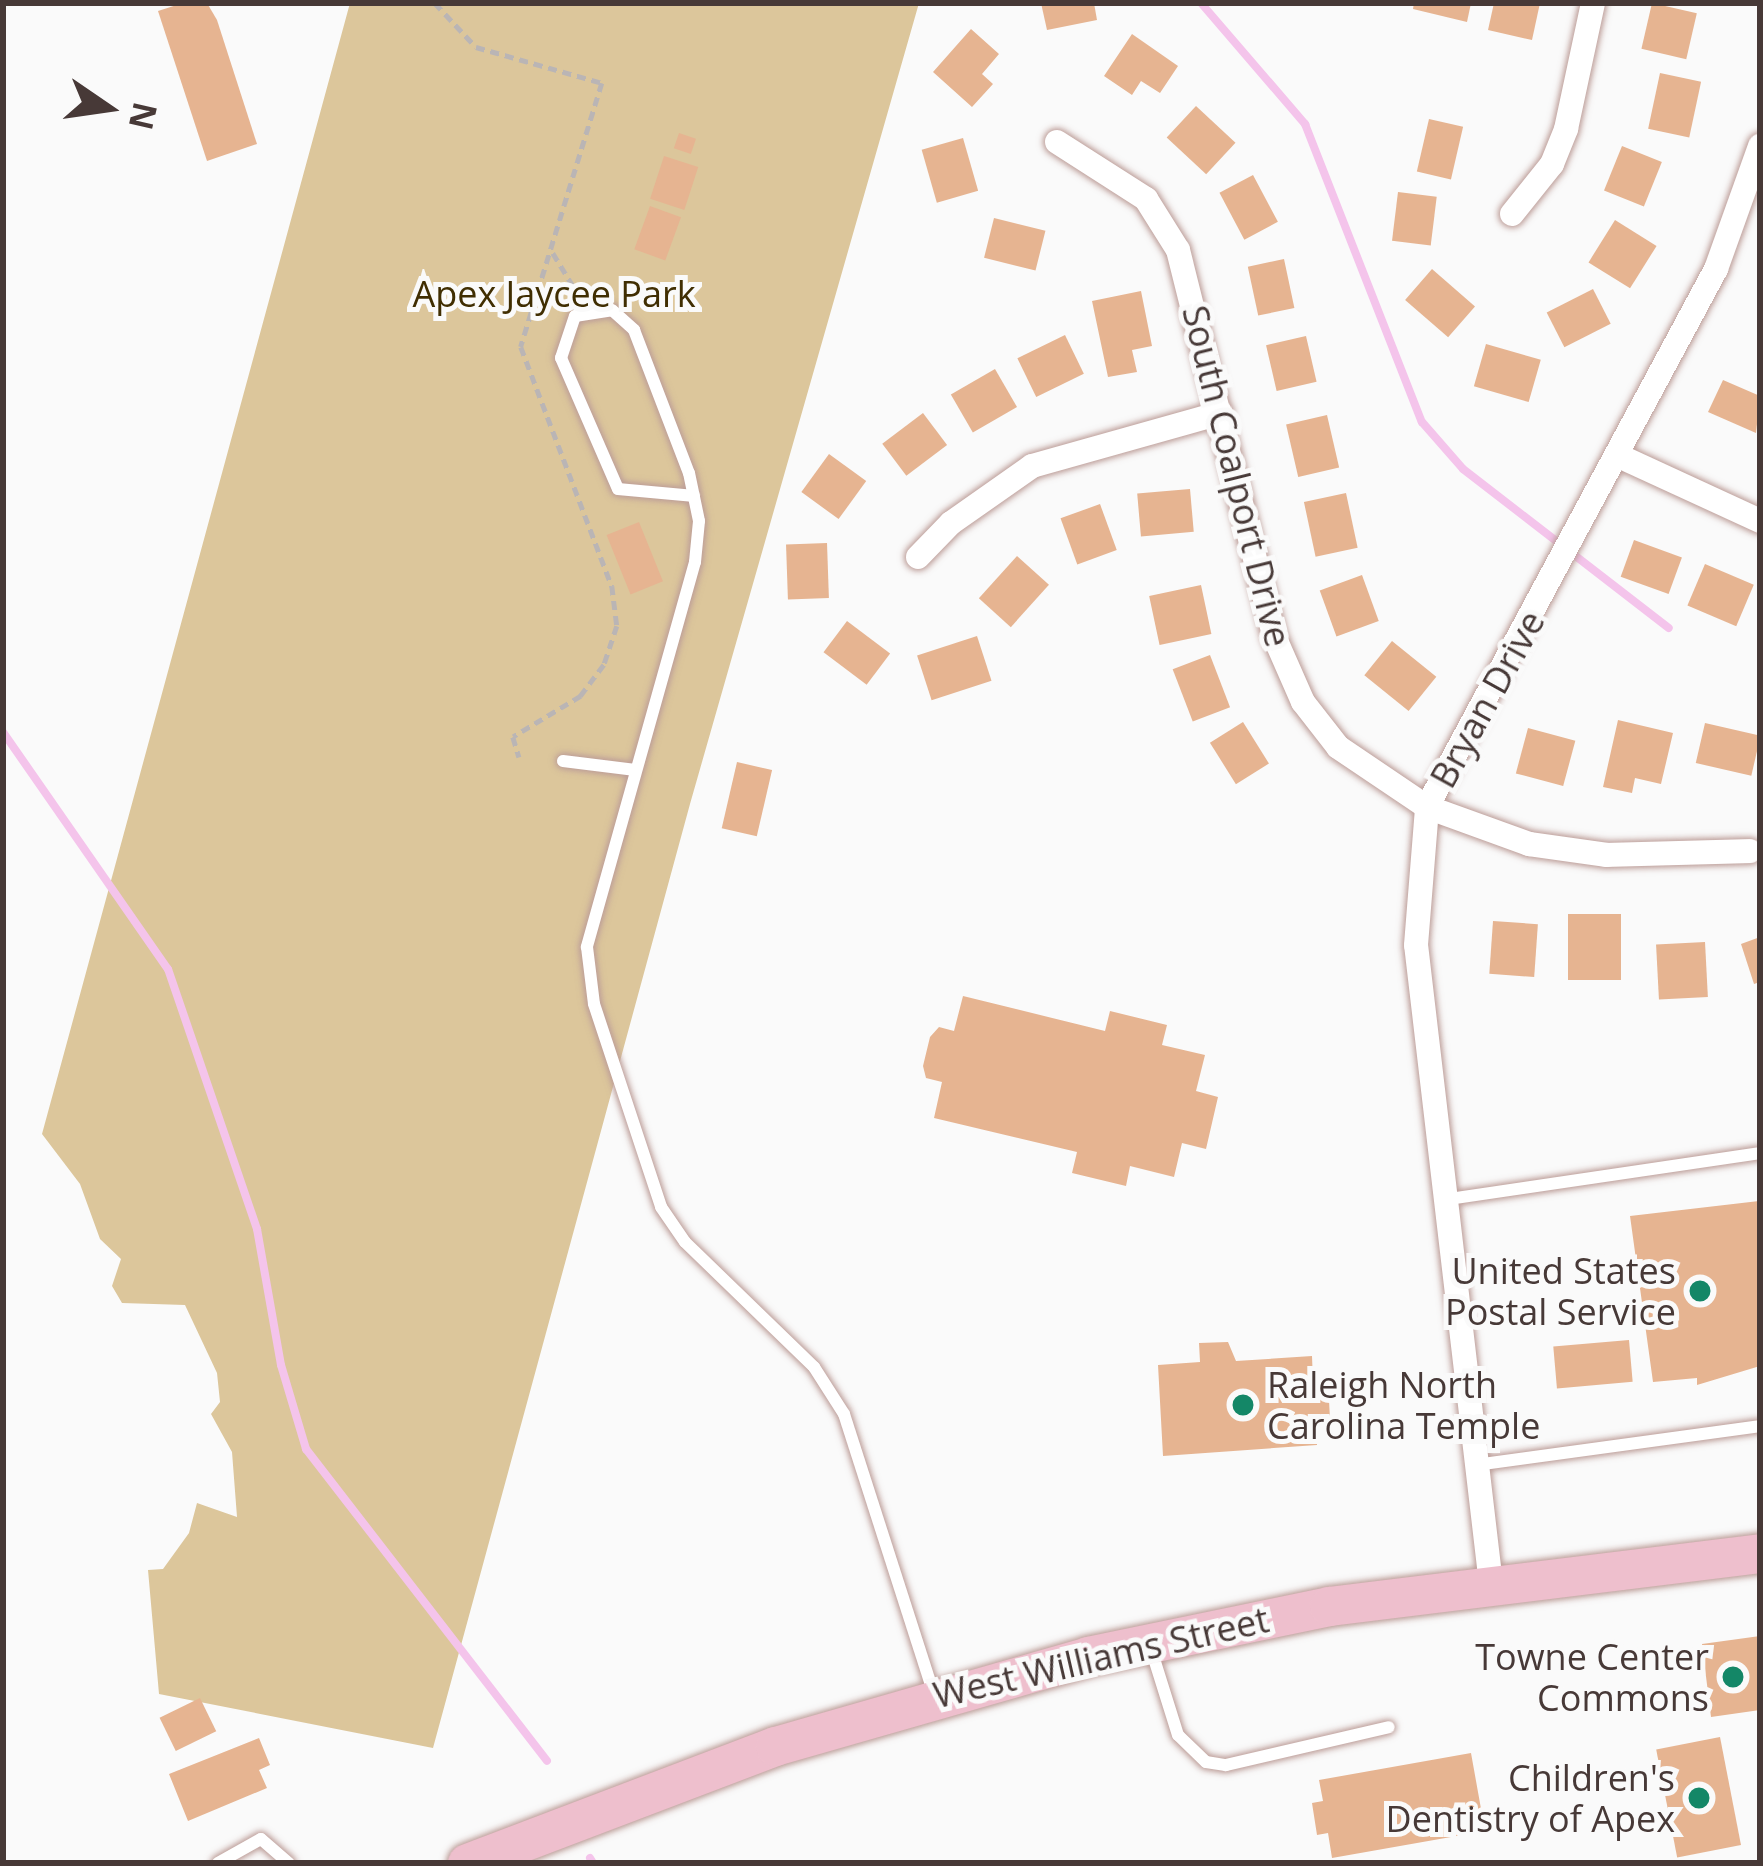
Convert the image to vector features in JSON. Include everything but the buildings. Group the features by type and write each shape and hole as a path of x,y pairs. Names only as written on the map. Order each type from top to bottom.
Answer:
{"main road":[{"name":"West Williams Street","path":"467,1863 732,1761 934,1696 1149,1642 1491,1584 1760,1553"}],"street":[{"path":"1512,214 1552,164 1566,129 1593,3"},
{"name":"South Coalport Drive","path":"1058,142 1128,183 1166,227 1188,275 1286,670 1338,748 1427,807 1568,852 1750,851"},
{"name":"Bryan Drive","path":"1491,1584 1416,945 1427,807 1716,269 1760,146"},
{"path":"918,557 981,499 1032,466 1221,413"},
{"path":"1619,456 1760,521"}],"lane":[{"path":"694,496 618,489 561,358 574,316 612,310 634,330 694,496 695,562 587,946 594,1004 624,1109 661,1208 685,1241 814,1367 844,1414 934,1696"},
{"path":"563,760 635,770"},
{"path":"1449,1199 1760,1153"},
{"path":"1475,1466 1760,1426"},
{"path":"1149,1642 1178,1736 1206,1762 1226,1765 1389,1727"},
{"path":"218,1863 261,1839 290,1863"}],"path":[{"path":"552,252 579,296"},
{"path":"515,744 519,757"}],"green space":[{"name":"Apex Jaycee Park","path":"350,3 919,3 690,804 433,1748 159,1694 148,1570 163,1569 189,1533 197,1503 237,1517 232,1452 211,1414 220,1402 217,1373 185,1305 122,1303 112,1286 121,1259 100,1239 80,1184 42,1134"}],"waterway":[{"path":"1201,3 1305,124 1422,422 1463,469 1669,628"},
{"path":"3,732 168,969 257,1229 281,1365 306,1449 547,1761"},
{"path":"590,1858 593,1863"}],"place":[{"name":"United States Postal Service","path":"1700,1291"},
{"name":"Raleigh North Carolina Temple","path":"1243,1405"},
{"name":"Towne Center Commons","path":"1733,1677"},
{"name":"Children's Dentistry of Apex","path":"1699,1798"}]}
